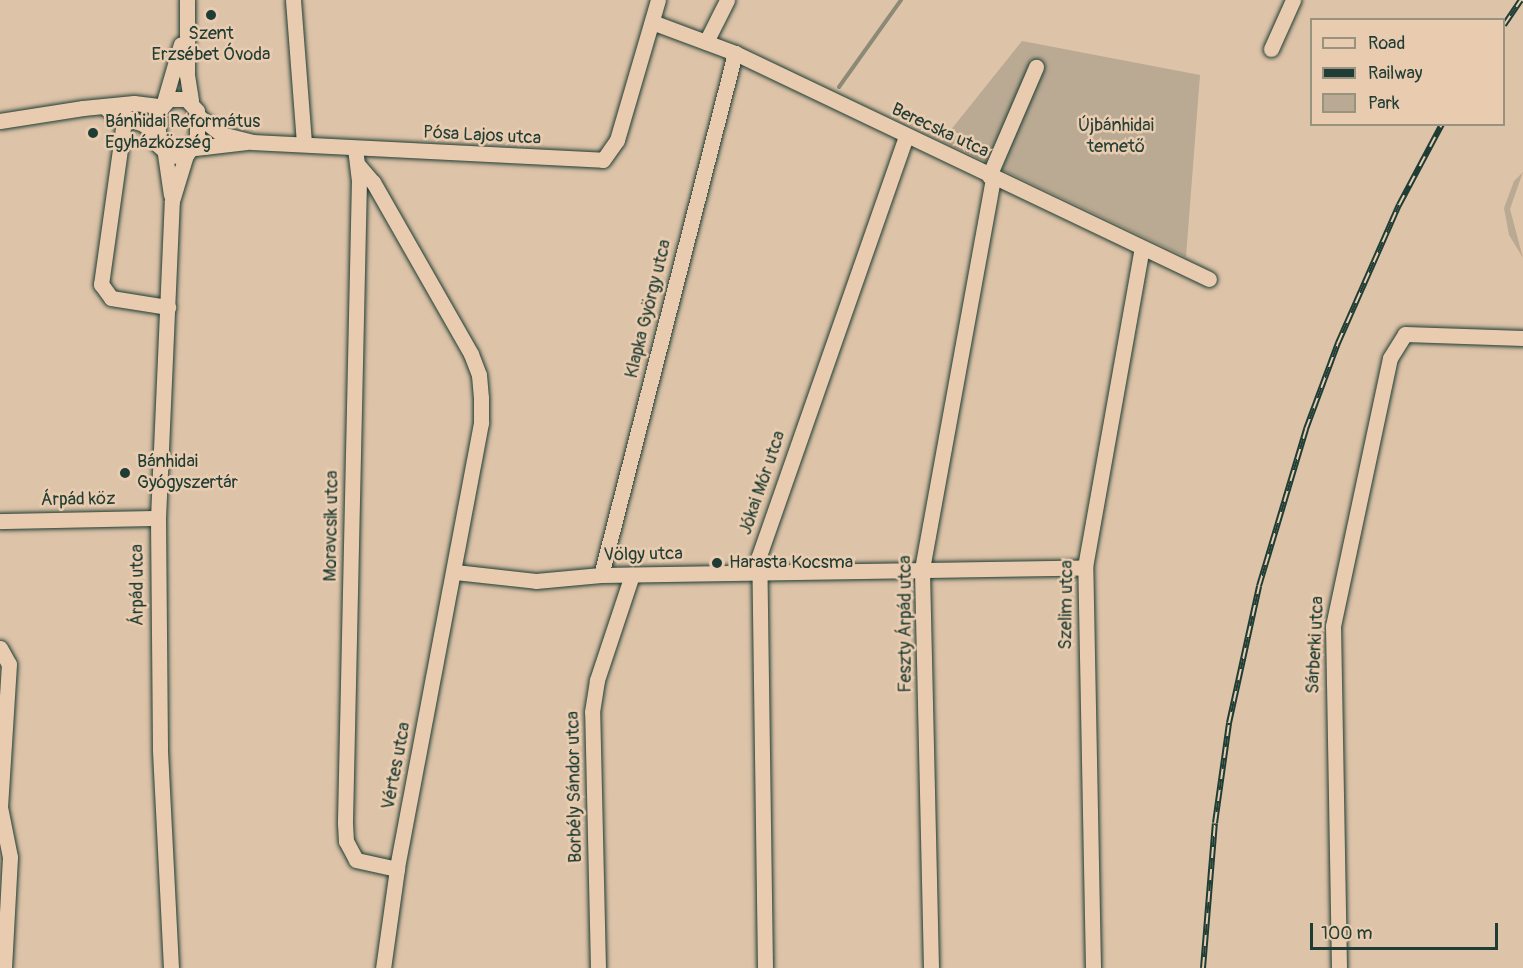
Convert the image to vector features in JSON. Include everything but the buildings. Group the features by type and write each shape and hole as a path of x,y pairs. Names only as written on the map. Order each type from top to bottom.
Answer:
{"street":[{"path":"293,0 304,144"},
{"path":"652,22 658,0"},
{"path":"706,42 727,0"},
{"path":"1271,49 1293,0"},
{"path":"187,6 191,101 198,116 221,134 252,142"},
{"path":"157,139 162,104 180,52 187,6"},
{"name":"Pósa Lajos utca","path":"252,142 596,161 607,157 617,140 652,22"},
{"name":"Berecska utca","path":"652,22 735,53 1209,279"},
{"name":"Klapka György utca","path":"601,575 735,53"},
{"name":"Feszty Árpád utca","path":"931,968 922,569 991,177 1036,67"},
{"path":"0,121 53,111 134,103 162,104 177,98 191,101"},
{"path":"101,107 134,119 157,139 165,154 252,142"},
{"path":"190,152 198,116"},
{"path":"123,128 101,284 111,298 168,307"},
{"name":"Jókai Mór utca","path":"765,968 757,572 765,537 906,136"},
{"name":"Moravcsik utca","path":"355,148 358,165 346,841 356,860 397,868"},
{"name":"Árpád utca","path":"172,201 190,152"},
{"name":"Árpád utca","path":"165,154 172,201 158,518 160,748 171,968"},
{"name":"Vértes utca","path":"358,165 378,192 479,375 481,423 455,572 397,868 383,968"},
{"name":"Szelim utca","path":"1093,968 1085,567 1142,248"},
{"name":"Sárberki utca","path":"1339,968 1333,626 1390,358 1405,334 1523,338"},
{"name":"Árpád köz","path":"0,521 158,518"},
{"name":"Völgy utca","path":"455,572 536,581 601,575 1085,567"},
{"name":"Borbély Sándor utca","path":"598,968 592,712 597,680 632,575"},
{"path":"0,648 9,664 0,807 10,857 4,968"}],"green space":[{"name":"Újbánhidai temető","path":"1022,41 1200,75 1186,257 942,141"},
{"path":"1523,172 1510,209 1523,258 1509,235 1504,208 1514,181"}],"waterway":[{"path":"839,87 901,0"}],"railway":[{"path":"1505,24 1521,0"},
{"path":"1203,968 1215,823 1229,723 1259,586 1306,429 1338,343 1399,205 1441,126"}],"place":[{"name":"Szent Erzsébet Óvoda","path":"211,15"},
{"name":"Bánhidai Református Egyházközség","path":"93,133"},
{"name":"Bánhidai Gyógyszertár","path":"125,473"},
{"name":"Harasta Kocsma","path":"717,563"}]}
